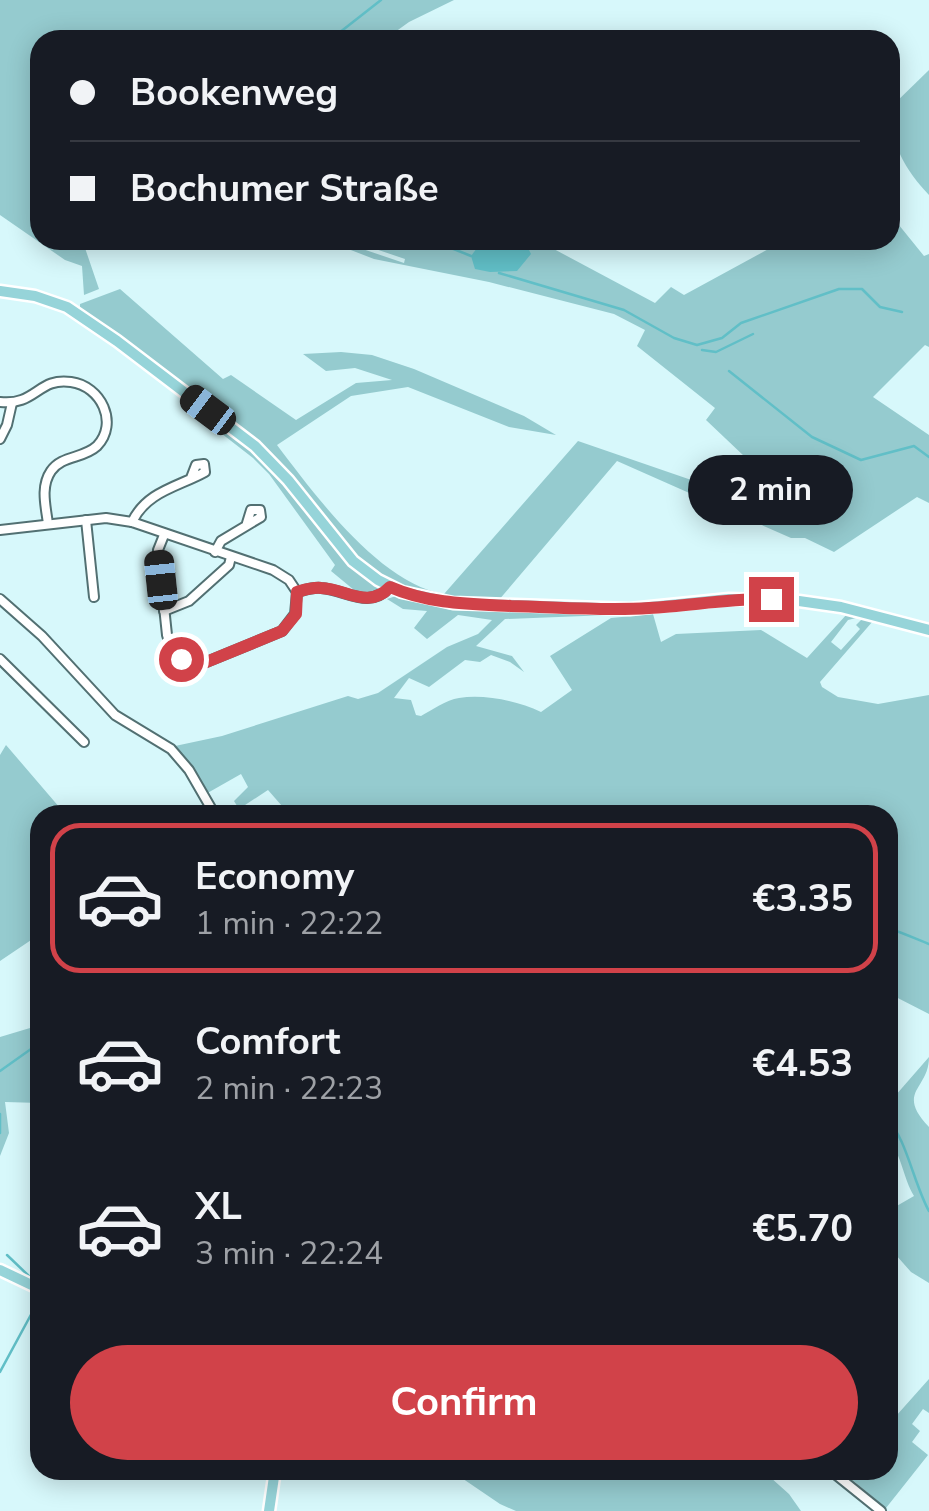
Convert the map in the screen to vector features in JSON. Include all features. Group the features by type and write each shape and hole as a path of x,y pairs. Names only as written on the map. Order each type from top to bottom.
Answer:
{"main road":[{"path":"0,291 47,299 79,314 238,432 279,469 353,561 390,587 453,603 551,607 630,609 729,600 798,601 841,606 929,630"},
{"path":"0,1270 30,1284"},
{"path":"270,1511 274,1480"}],"street":[{"path":"0,402 24,402 52,383 72,382 92,391 106,410 106,428 98,444 86,454 66,459 48,474 44,495 48,524"},
{"path":"0,439 12,404"},
{"path":"132,522 141,506 170,486 191,478"},
{"path":"0,530 106,518 132,522 282,574 297,592 296,614 282,631 204,663 186,662 172,651 164,611 158,550 164,535"},
{"path":"86,520 94,597"},
{"path":"215,552 221,540 247,523"},
{"path":"164,611 188,601 231,558"},
{"path":"297,592 320,588 372,598 390,587"},
{"path":"0,599 42,636 115,715 172,749 190,770 209,805"},
{"path":"0,659 84,742"},
{"path":"842,1480 880,1511"}],"shaded area":[{"path":"0,0 454,0 398,30 30,30 30,236 0,215"},
{"path":"929,70 929,195 900,155 900,98"},
{"path":"900,226 924,256 929,254 929,347 925,345 873,397 929,435 929,503 917,497 834,552 805,538 791,538 617,461 498,601 411,591 377,575 355,557 291,475 80,311 80,304 120,289 223,379 231,375 296,420 356,383 392,380 355,368 326,371 303,354 341,352 372,355 414,369 524,416 556,435 509,427 408,387 351,396 277,445 329,511 373,555 396,573 444,594 578,441 770,507 781,491 706,420 715,408 637,346 645,330 614,314 489,282 374,259 351,250 366,250 404,263 405,259 378,250 556,250 655,303 671,287 684,295 767,250 900,250"},
{"path":"51,250 86,250 99,289 84,295 82,266"},
{"path":"476,250 529,250 531,254 517,271 490,272 475,269 471,256"},
{"path":"192,406 266,461 379,585 378,592 352,594 354,590 331,571 335,565 269,474 190,409"},
{"path":"396,596 451,610 609,615 505,619 476,646 512,656 524,672 491,655 480,662 465,660 429,687 409,678 394,698 411,700 416,715 421,716 449,701 469,697 501,699 541,712 572,690 550,656 611,618 653,614 661,642 676,634 761,630 807,658 847,614 856,618 848,620 831,642 841,650 860,629 856,625 863,618 873,621 820,682 838,697 878,704 929,695 929,1014 898,998 898,805 281,805 268,790 245,805 236,805 234,801 248,787 241,774 204,795 175,746 222,736 348,696 358,699 378,693 447,647 478,634 492,620 458,615 427,639 414,628 427,611 403,609 387,599"},
{"path":"6,745 57,805 30,805 30,941 0,961 0,755"},
{"path":"30,1028 30,1103 5,1102 9,1133 0,1156 0,1037"},
{"path":"929,1057 914,1098 919,1115 929,1127 929,1283 911,1272 898,1257 898,1205 914,1196 898,1157 898,1093"},
{"path":"929,1379 929,1413 923,1409 912,1424 920,1431 912,1442 928,1455 886,1508 852,1480 898,1480 898,1414"},
{"path":"465,1480 773,1480 801,1511 516,1511"}],"waterway":[{"path":"343,30 381,0"},
{"path":"456,250 471,256"},
{"path":"499,273 624,310 674,338 697,345 722,338 741,323 839,289 862,289 880,307 902,312"},
{"path":"702,350 716,352 753,334"},
{"path":"729,371 812,437 861,460 914,446 929,457"},
{"path":"898,932 929,944"},
{"path":"0,1071 30,1050"},
{"path":"0,1114 0,1133"},
{"path":"898,1135 929,1211"},
{"path":"7,1255 30,1277"},
{"path":"0,1372 30,1316"}],"route":[{"path":"181,659 204,663 282,631 296,614 297,592 314,588 372,598 390,587 453,603 567,608 656,608 771,599"}]}
